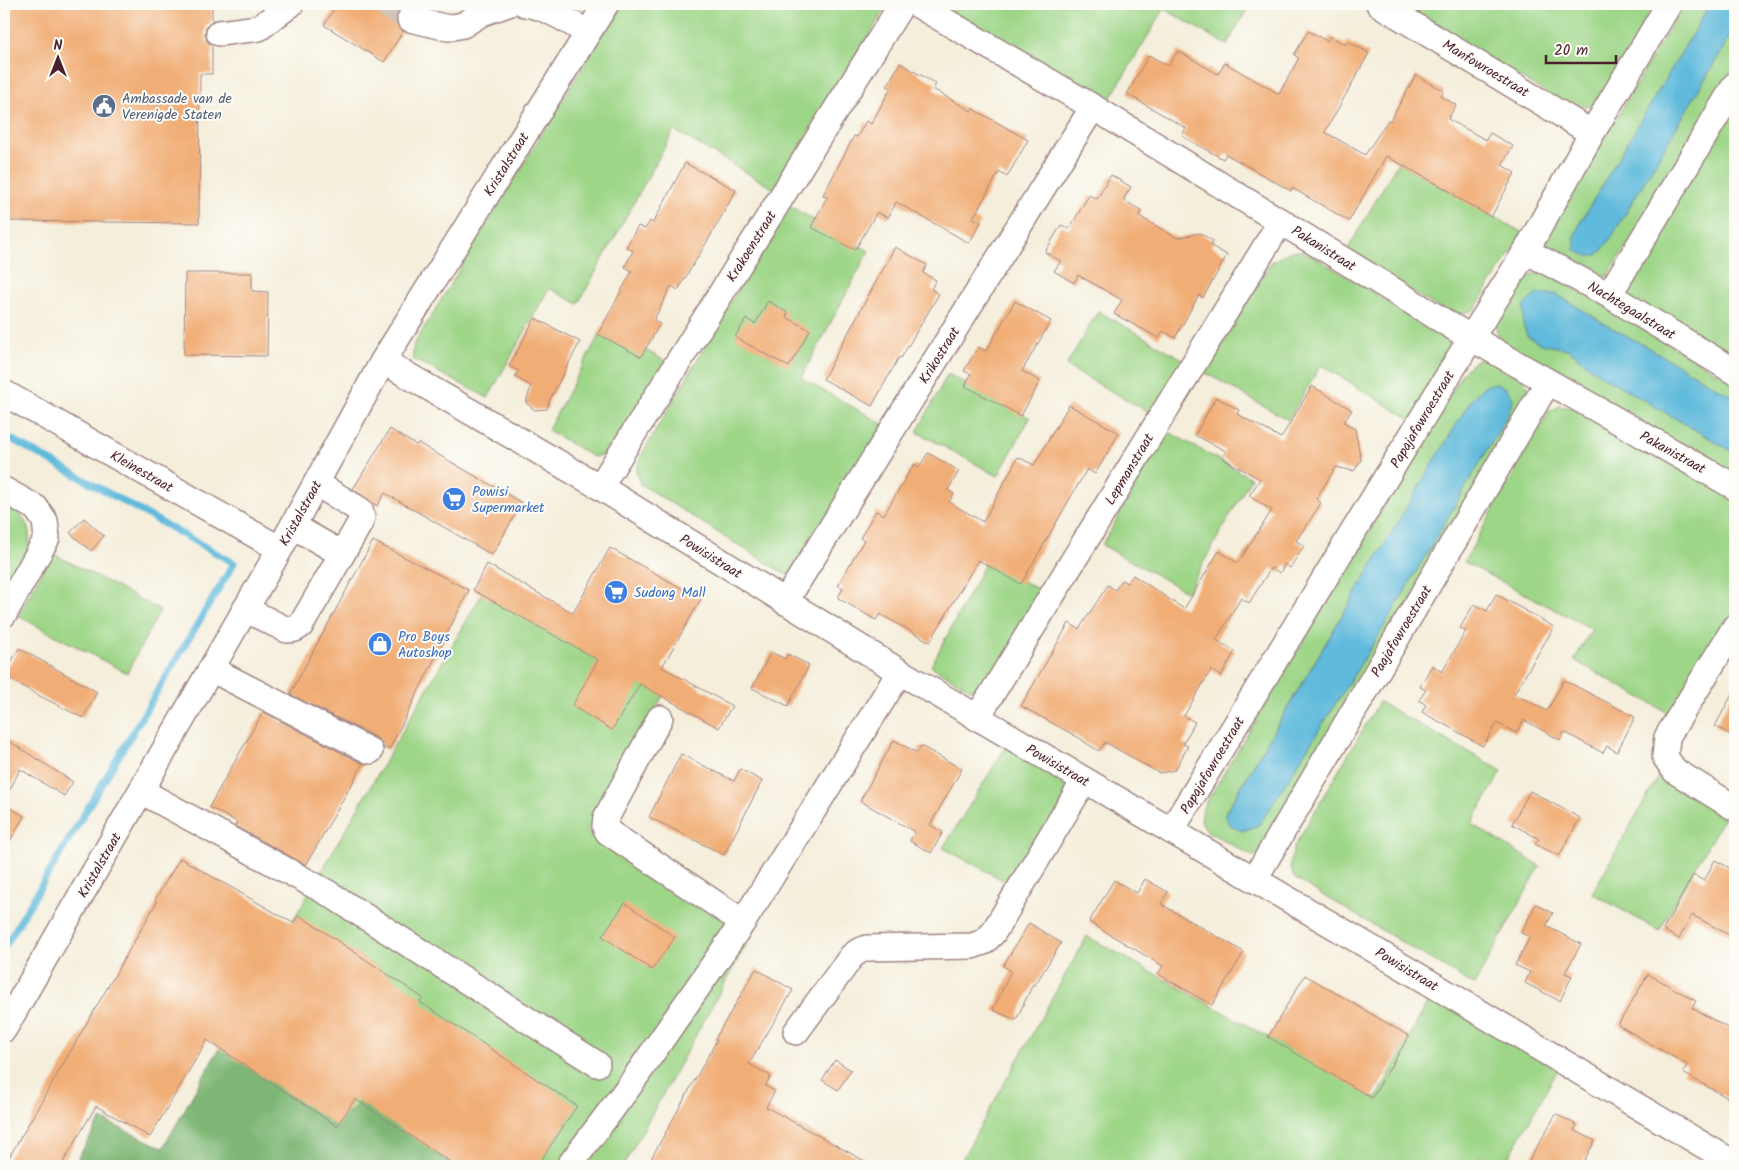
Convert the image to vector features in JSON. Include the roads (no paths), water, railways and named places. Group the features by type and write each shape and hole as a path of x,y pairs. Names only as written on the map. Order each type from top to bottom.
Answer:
{"street":[{"path":"219,33 259,28 291,4"},
{"path":"410,19 448,28 463,25 482,13 508,4"},
{"path":"524,4 532,5 555,14 588,33"},
{"name":"Kristalstraat","path":"4,1029 280,550 383,361 606,4"},
{"name":"Krakoenstraat","path":"600,487 902,4"},
{"name":"Pakanistraat","path":"916,4 1093,107 1471,338 1735,487"},
{"name":"Manfowroestraat","path":"1379,4 1592,133"},
{"name":"Papajafowroestraat","path":"1171,831 1526,251 1592,133 1669,4"},
{"path":"1608,295 1735,85"},
{"name":"Krikostraat","path":"784,602 1093,107"},
{"name":"Lepmanstraat","path":"977,718 1280,221"},
{"name":"Nachtegaalstraat","path":"1526,251 1608,295 1735,372"},
{"name":"Powisistraat","path":"383,361 600,487 784,602 977,718 1356,939 1735,1164"},
{"name":"Paajafowroestraat","path":"1254,880 1548,382"},
{"name":"Kleinestraat","path":"4,393 280,550"},
{"path":"246,609 287,630 295,629 301,625 360,523 362,517 360,510 317,484"},
{"path":"4,490 36,508 45,521 47,538 4,614"},
{"path":"293,526 342,554"},
{"path":"1735,627 1667,737 1665,757 1675,771 1735,808"},
{"path":"211,669 370,751"},
{"path":"569,1166 630,1085 743,922 900,672"},
{"path":"660,718 606,818 605,827 608,832 743,922"},
{"path":"796,1032 852,956 859,951 867,948 972,946 984,942 992,933 1084,781"},
{"path":"141,791 328,893 596,1064"}],"water":[{"path":"1710,4 1735,4 1735,28 1607,244 1596,255 1588,256 1582,254 1575,250 1575,235 1580,223"},
{"path":"1537,294 1556,294 1735,398 1735,453 1599,374 1568,349 1541,344 1527,336 1523,324 1524,305"},
{"path":"1496,383 1507,389 1513,399 1507,416 1382,630 1259,825 1242,831 1229,825 1225,814 1471,400 1484,386"}],"waterway":[{"path":"4,435 234,563 4,948"}],"tunnel":[{"path":"385,4 410,19"}],"place":[{"name":"Ambassade van de Verenigde Staten","path":"104,106"},
{"name":"Powisi Supermarket","path":"454,499"},
{"name":"Sudong Mall","path":"616,592"},
{"name":"Pro Boys Autoshop","path":"380,644"}]}
